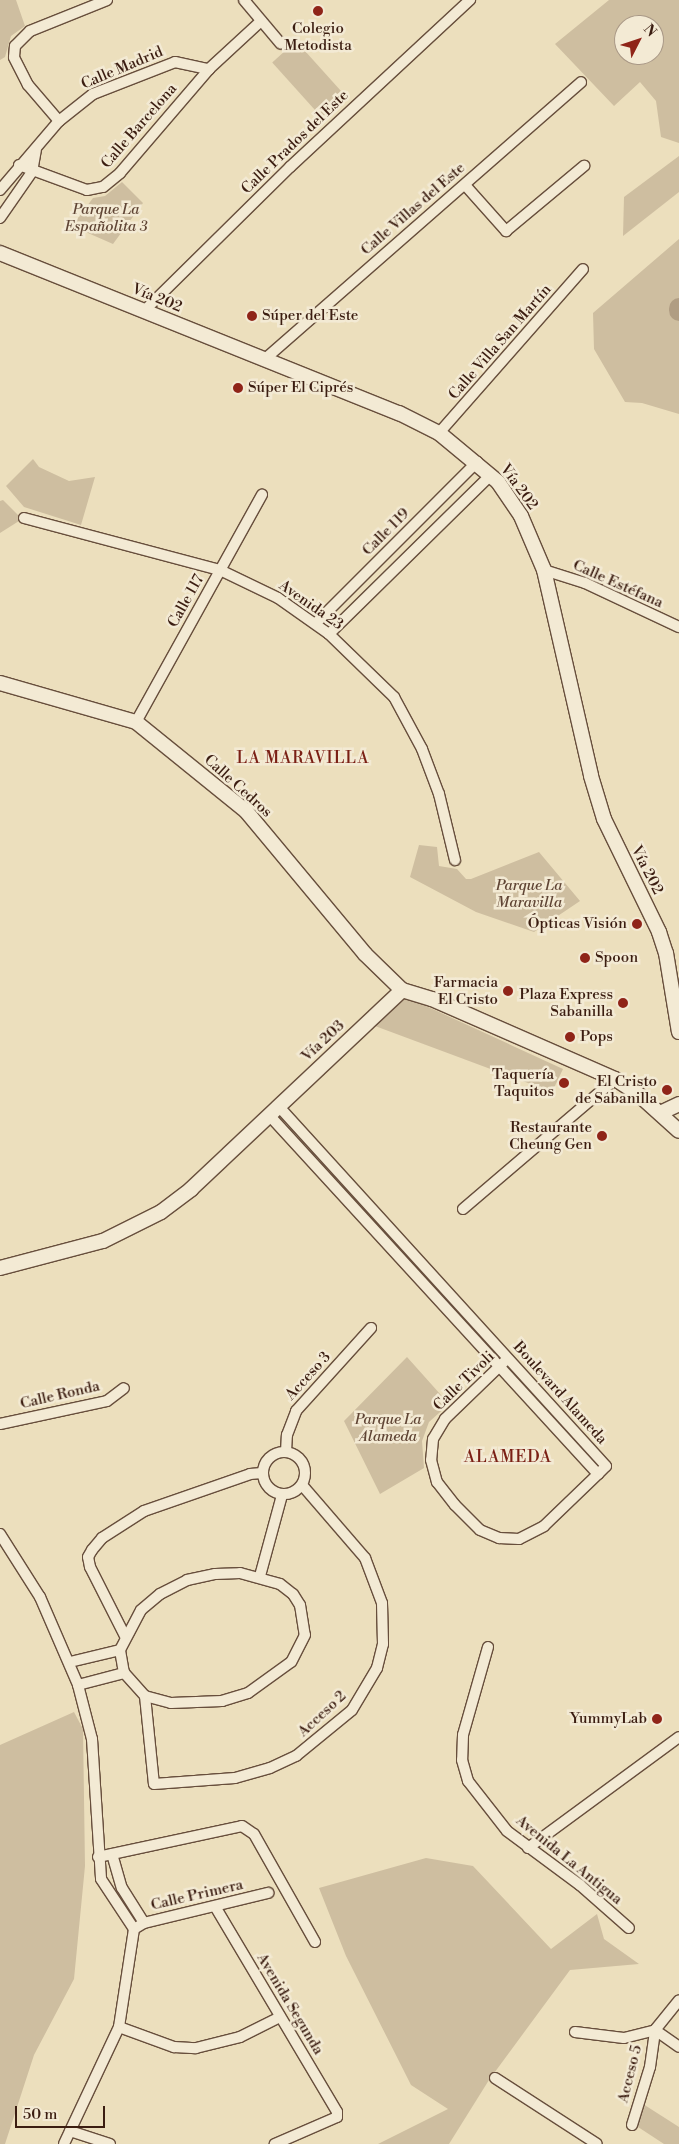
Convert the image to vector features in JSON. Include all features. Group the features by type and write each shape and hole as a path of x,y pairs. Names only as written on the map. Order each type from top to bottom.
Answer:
{"main road":[{"name":"Vía 202","path":"0,254 145,310 399,413 439,434 477,462 491,475 521,516 544,570 591,776 604,819 660,932 666,953 679,1032"},
{"name":"Calle Cedros","path":"0,683 136,722 246,811 364,954 402,990"},
{"path":"402,990 432,998 615,1079 660,1113 679,1132"},
{"name":"Vía 203","path":"0,1268 103,1241 161,1212 191,1189 402,990"},
{"path":"660,1113 679,1104"}],"street":[{"path":"59,121 28,86 14,57 15,46 30,31 107,0"},
{"path":"244,0 281,44"},
{"name":"Calle Prados del Este","path":"145,310 290,166 470,0"},
{"name":"Calle Barcelona","path":"19,165 32,172 87,190 103,187 120,173 209,69 261,21"},
{"name":"Calle Madrid","path":"0,190 19,165 36,150 59,121 93,94 168,64 182,61 209,69"},
{"name":"Calle Villas del Este","path":"265,359 581,82"},
{"name":"Calle Madrid","path":"0,218 32,172 36,150"},
{"path":"465,184 506,231 584,166"},
{"name":"Calle Villa San Martín","path":"439,434 583,269"},
{"name":"Calle 119","path":"316,623 477,462"},
{"path":"329,634 491,475"},
{"name":"Calle 117","path":"136,722 262,495"},
{"name":"Avenida 23","path":"24,518 220,570 278,598 316,623 394,697 422,749 439,794 455,860"},
{"name":"Calle Estéfana","path":"544,570 585,583 679,627"},
{"path":"464,1209 615,1079"},
{"name":"Boulevard Alameda","path":"274,1111 359,1194 606,1466 598,1474 350,1202 274,1111"},
{"path":"350,1202 359,1194"},
{"path":"426,1286 436,1278"},
{"name":"Acceso 3","path":"286,1452 287,1435 296,1412 371,1328"},
{"name":"Calle Tivoli","path":"508,1358 444,1419 433,1439 431,1460 437,1482 454,1505 480,1530 499,1538 519,1539 544,1526 598,1474"},
{"name":"Calle Ronda","path":"0,1424 107,1402 124,1388"},
{"path":"286,1452 299,1458 303,1464 305,1478 302,1485 293,1493 282,1495 270,1490 262,1473 272,1455 286,1452"},
{"path":"125,1636 90,1567 88,1557 102,1538 144,1512 250,1474 262,1473"},
{"name":"Acceso 2","path":"145,1696 154,1784 235,1778 270,1768 296,1756 352,1710 377,1668 383,1644 382,1603 364,1558 302,1485"},
{"path":"260,1576 282,1495"},
{"path":"0,1534 40,1597 70,1662 78,1685 92,1739 98,1857 105,1887 134,1929 119,2027 64,2144"},
{"path":"214,1574 260,1576 280,1584 293,1594 300,1605 305,1635 291,1662 248,1694 222,1701 171,1703 145,1696 124,1673 120,1650 125,1636 141,1610 160,1594 186,1580 214,1574"},
{"name":"Avenida La Antigua","path":"488,1646 463,1735 462,1760 468,1781 489,1811 528,1848 580,1885 629,1928"},
{"path":"70,1662 120,1650"},
{"path":"78,1685 124,1673"},
{"path":"528,1848 679,1737"},
{"path":"98,1857 242,1826 249,1828 315,1942"},
{"path":"112,1854 122,1888 144,1923"},
{"name":"Calle Primera","path":"134,1929 144,1923 216,1908 268,1893"},
{"name":"Avenida Segunda","path":"216,1908 338,2115 274,2144"},
{"path":"575,2032 624,2038 655,2030 679,2000"},
{"path":"119,2027 174,2047 196,2048 240,2037 280,2018"},
{"path":"655,2030 679,2047"},
{"name":"Acceso 5","path":"632,2125 651,2066 655,2030"},
{"path":"495,2078 597,2144"},
{"path":"70,2131 110,2144"}],"green space":[{"path":"0,0 16,0 25,26 11,36 5,57 0,60"},
{"path":"609,0 679,0 679,143 661,137 656,101 640,82 614,106 555,44"},
{"path":"296,41 348,98 324,120 272,62"},
{"path":"679,156 679,192 623,236 624,197"},
{"name":"Parque La Españolita 3","path":"122,182 143,203 113,244 72,226 93,198 105,196"},
{"path":"679,239 679,414 642,403 625,402 594,349 593,313"},
{"path":"33,459 39,467 69,481 95,477 81,525 24,507 6,486"},
{"path":"3,500 20,517 19,521 0,533 0,501"},
{"name":"Parque La Maravilla","path":"419,845 437,847 439,866 457,869 466,879 471,879 539,852 580,901 534,932 476,912 410,877"},
{"path":"403,999 413,1000 563,1069 552,1092 375,1026"},
{"name":"Parque La Alameda","path":"407,1357 449,1404 429,1422 422,1441 424,1468 380,1494 344,1421"},
{"path":"74,1712 83,1729 85,1866 74,1979 34,2055 5,2144 0,2144 0,1745"},
{"path":"426,1858 473,1866 551,1949 597,1914 604,1939 639,1964 570,1970 489,2080 449,2144 378,2144 448,2109 411,2085 346,1956 319,1888"},
{"path":"643,2104 679,2127 679,2144 664,2144 635,2125"}],"place":[{"name":"Colegio Metodista","path":"318,11"},
{"name":"Súper del Este","path":"252,316"},
{"name":"Súper El Ciprés","path":"238,388"},
{"name":"Ópticas Visión","path":"637,924"},
{"name":"Spoon","path":"585,958"},
{"name":"Farmacia El Cristo","path":"508,991"},
{"name":"Plaza Express Sabanilla","path":"623,1003"},
{"name":"Pops","path":"570,1037"},
{"name":"Taquería Taquitos","path":"564,1083"},
{"name":"El Cristo de Sabanilla","path":"667,1090"},
{"name":"Restaurante Cheung Gen","path":"602,1136"},
{"name":"YummyLab","path":"657,1719"}],"district":[{"name":"LA MARAVILLA","path":"303,758"},
{"name":"ALAMEDA","path":"508,1457"}]}
